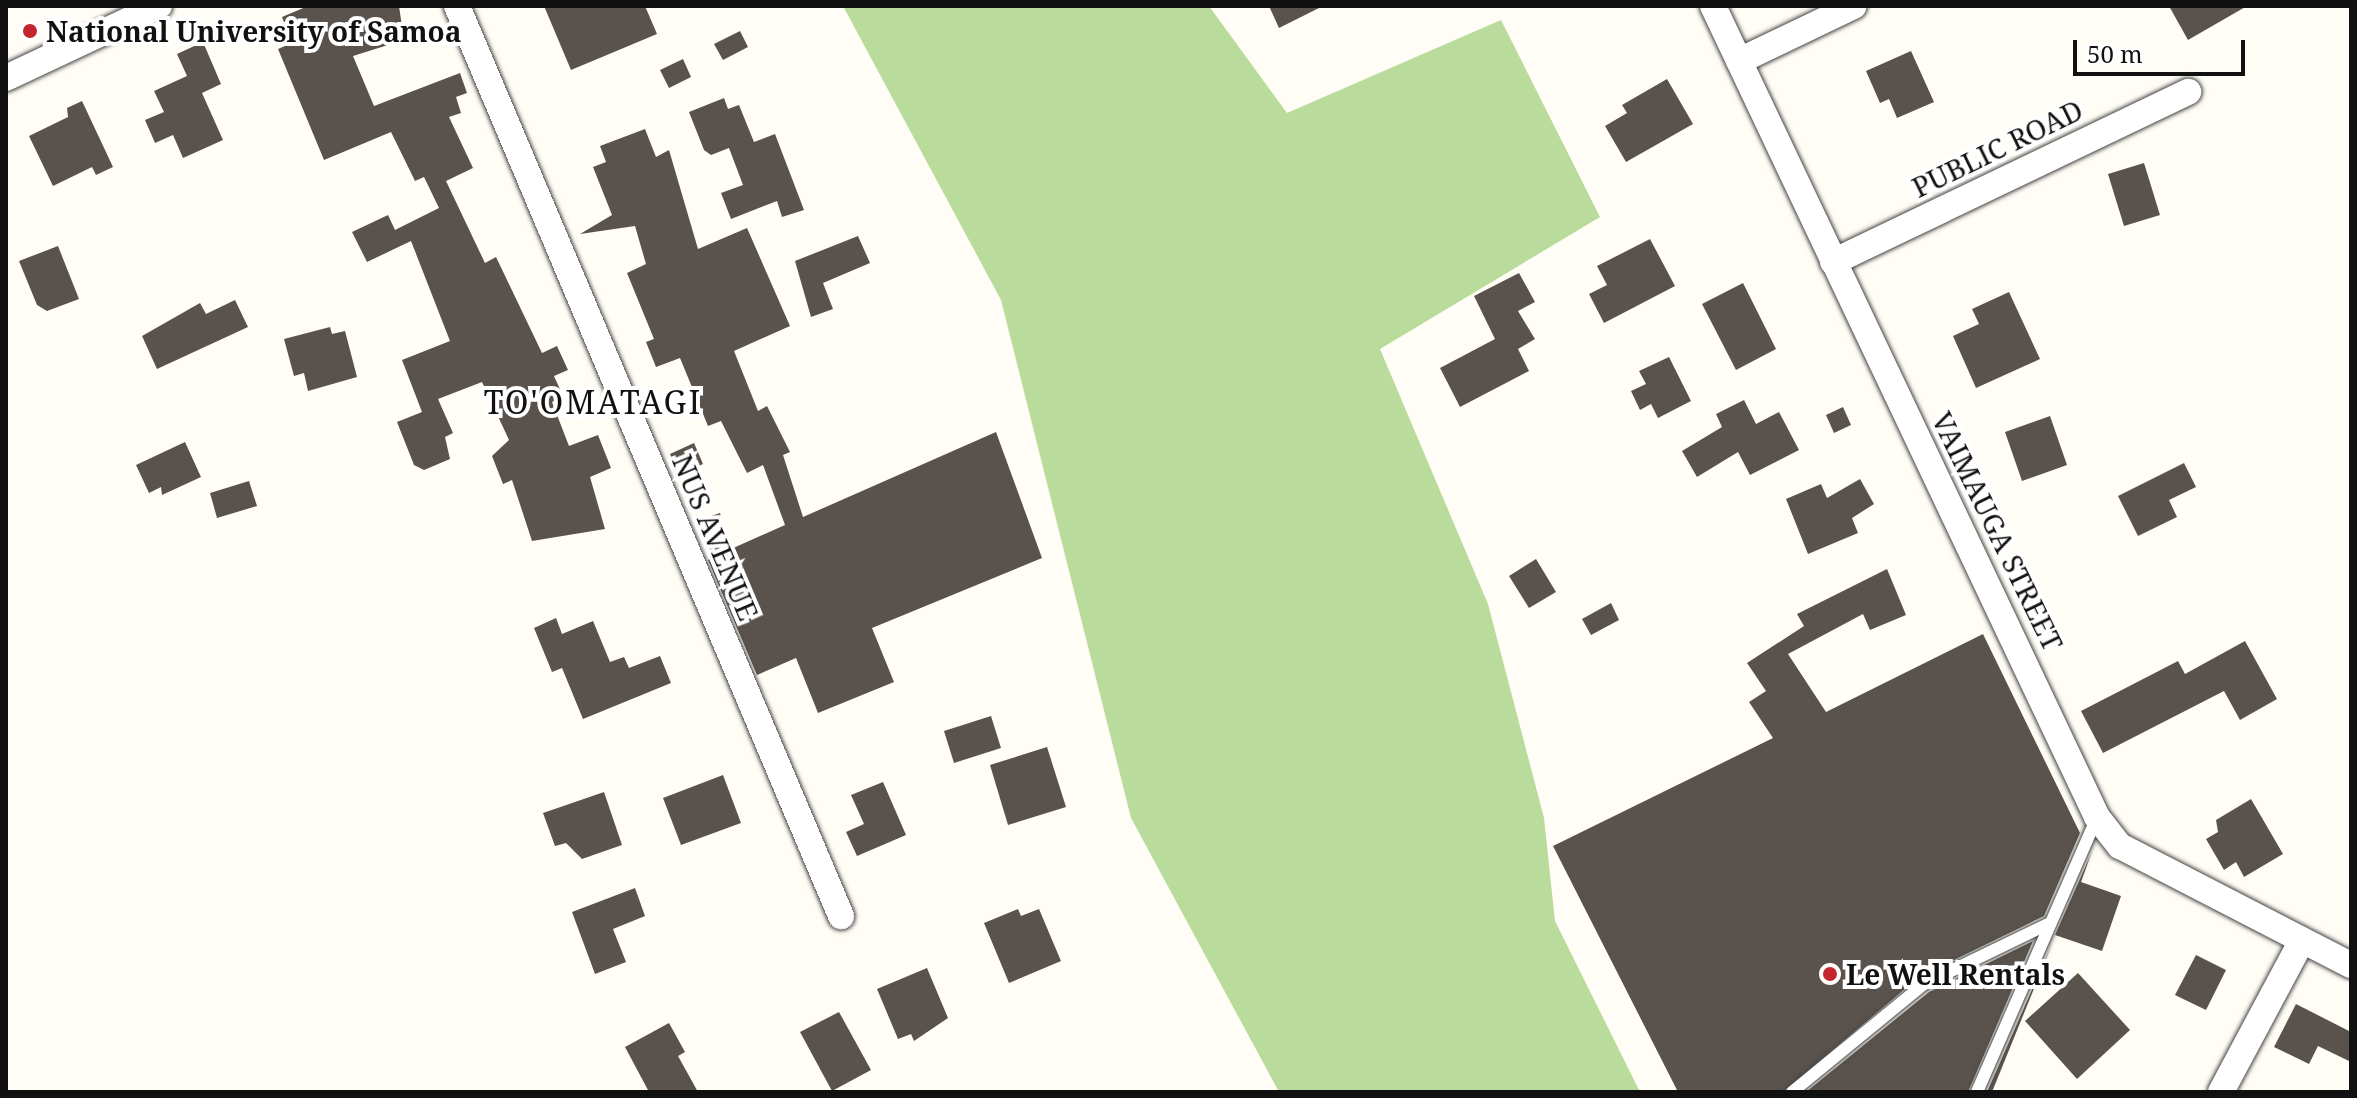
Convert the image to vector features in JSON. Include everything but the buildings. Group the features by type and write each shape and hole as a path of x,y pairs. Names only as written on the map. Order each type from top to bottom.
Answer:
{"street":[{"path":"6,78 159,6"},
{"name":"NUS AVENUE","path":"457,6 841,916"},
{"name":"VAIMAUGA STREET","path":"1713,6 2097,817 2120,846 2301,942 2351,965"},
{"path":"1739,61 1854,6"},
{"name":"PUBLIC ROAD","path":"1833,262 2188,92"},
{"path":"2221,1092 2301,942"}],"lane":[{"path":"1977,1092 2097,817"},
{"path":"1792,1092 1924,984 2048,924"}],"green space":[{"path":"843,6 1209,6 1287,113 1501,20 1600,217 1380,349 1488,604 1544,818 1555,921 1640,1092 1279,1092 1131,818 1001,300"}],"place":[{"name":"National University of Samoa","path":"30,31"},
{"name":"Le Well Rentals","path":"1830,974"}],"district":[{"name":"TO'OMATAGI","path":"593,402"}]}
